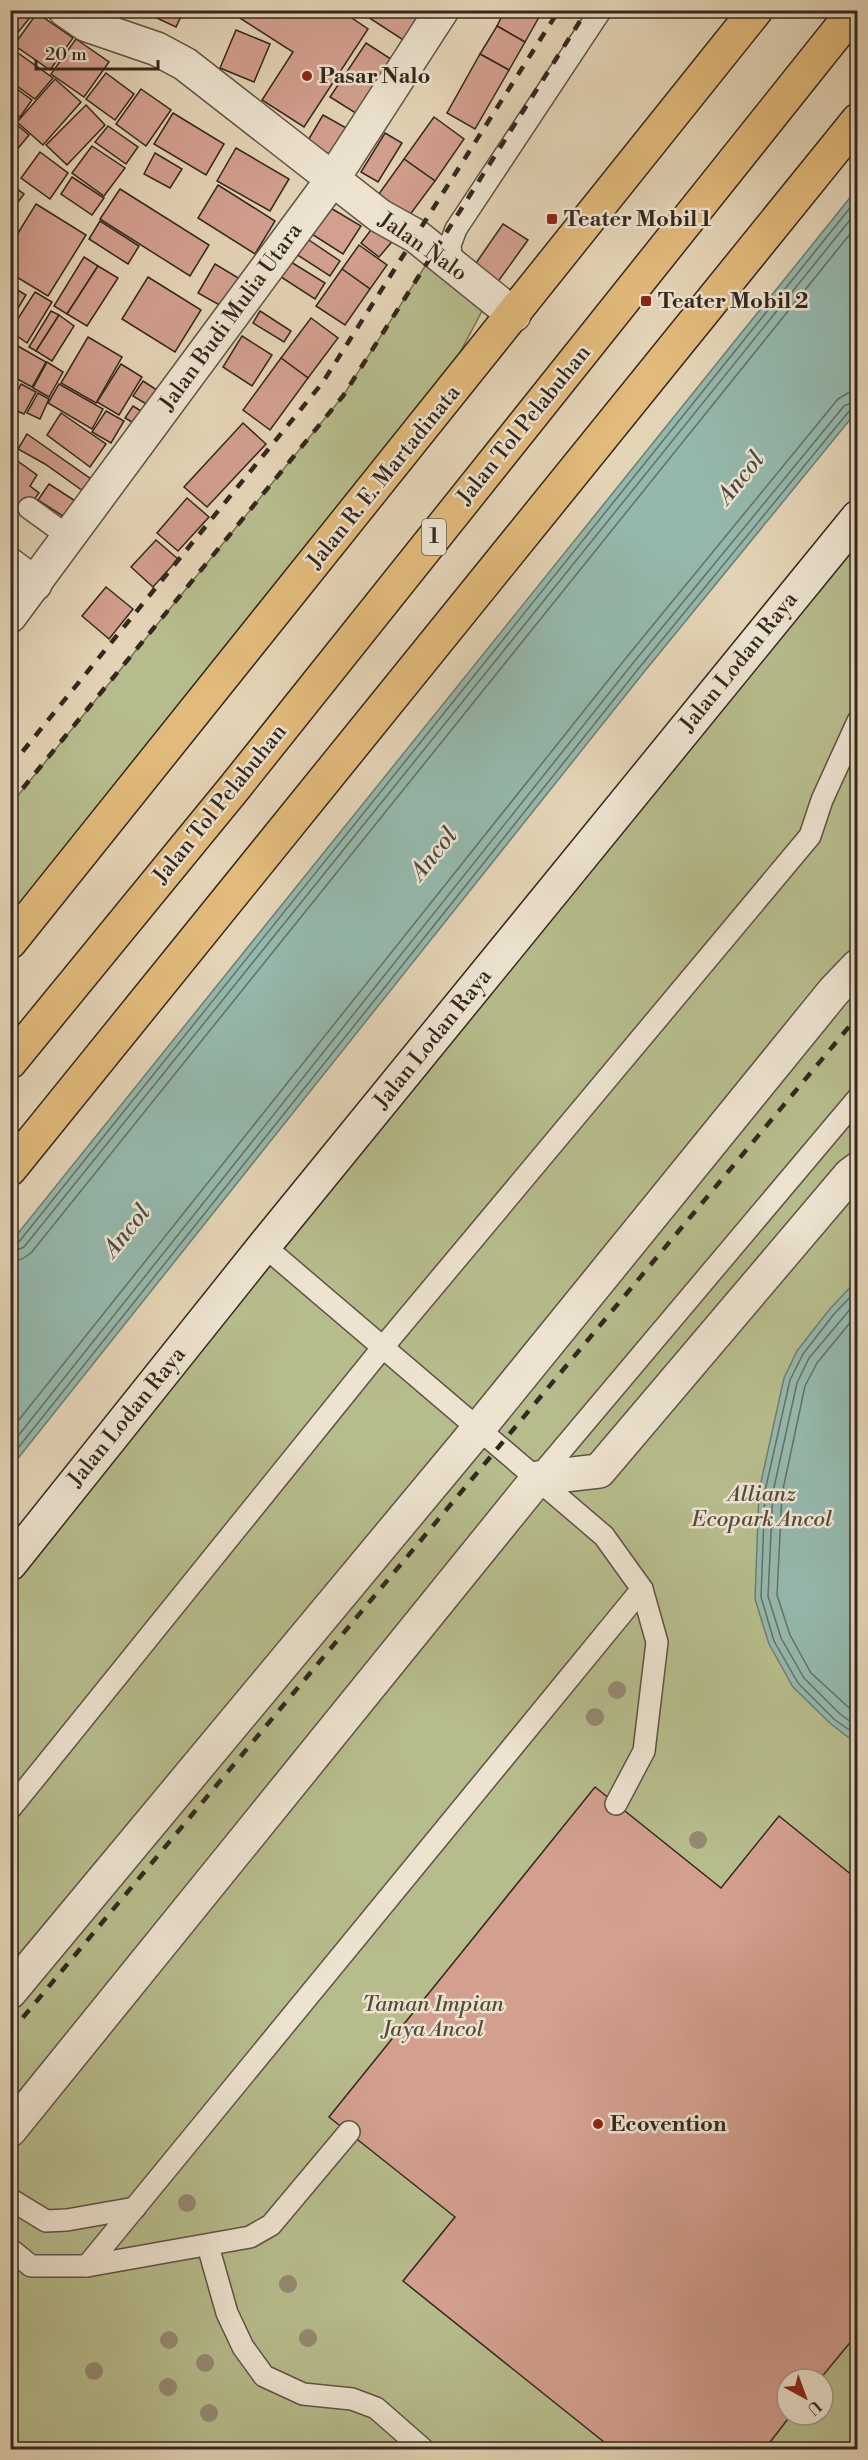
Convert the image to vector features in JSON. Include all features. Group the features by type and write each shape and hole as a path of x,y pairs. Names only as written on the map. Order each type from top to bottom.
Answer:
{"highway":[{"name":"Jalan R. E. Martadinata","path":"10,942 756,10"},
{"name":"1","path":"10,1036 844,10"},
{"name":"Jalan Tol Pelabuhan","path":"10,1062 242,778 855,10"},
{"path":"10,1169 858,120"}],"street":[{"name":"Jalan Nalo","path":"65,10 87,25 172,56 380,216 416,236 514,315"},
{"name":"Jalan Budi Mulia Utara","path":"10,616 23,575 69,537 332,180 442,10"},
{"name":"Jalan Lodan Raya","path":"10,1564 264,1246 858,517"},
{"path":"10,1992 479,1428 834,991 858,966"},
{"path":"10,2130 538,1478 599,1471 850,1175 858,1170"}],"lane":[{"path":"452,265 450,246 456,229 601,10"},
{"path":"29,508 69,537"},
{"path":"10,1809 383,1347 810,836 822,800 858,721"},
{"path":"538,1478 858,1098"},
{"path":"264,1246 604,1536 642,1589 657,1642 644,1751 616,1804"},
{"path":"87,2266 642,1589"},
{"path":"10,2249 31,2266 87,2266 250,2237 271,2225 349,2132"},
{"path":"10,2199 46,2221 67,2220 135,2208"},
{"path":"208,2246 227,2313 243,2347 264,2376 303,2394 352,2399 376,2408 424,2450"}],"green space":[{"path":"434,252 490,296 414,439 11,942 11,804 343,396"},
{"name":"Taman Impian Jaya Ancol","path":"857,518 857,2449 11,2450 11,1566"}],"water":[{"name":"Ancol","path":"857,189 857,411 644,672 11,1467 11,1242"},
{"path":"857,1280 857,1744 831,1724 793,1687 769,1644 755,1599 759,1491 784,1378 797,1351 829,1310"}],"building":[{"path":"10,10 26,10 32,15 10,42"},
{"path":"150,10 184,10 176,27 148,14"},
{"name":"Pasar Nalo","path":"234,10 340,10 368,29 304,127 262,100 293,52 232,13"},
{"path":"357,10 434,10 411,45"},
{"path":"505,10 543,10 525,42 497,26"},
{"path":"37,13 73,38 50,70 14,45"},
{"path":"497,26 525,42 509,70 480,54"},
{"path":"236,30 270,44 254,82 220,68"},
{"path":"76,39 109,62 84,97 51,74"},
{"path":"366,43 397,63 362,117 330,97"},
{"path":"11,48 53,78 35,99 10,81"},
{"path":"480,54 509,70 475,129 447,113"},
{"path":"106,73 134,94 115,120 86,99"},
{"path":"55,79 81,102 43,145 17,122"},
{"path":"10,84 32,100 20,117 10,110"},
{"path":"141,89 171,110 146,146 116,124"},
{"path":"86,105 105,125 67,165 46,145"},
{"path":"173,113 224,144 206,175 154,144"},
{"path":"323,115 348,129 330,159 307,142"},
{"path":"434,117 464,139 435,181 404,159"},
{"path":"16,124 29,135 10,158 10,131"},
{"path":"108,126 138,147 126,164 95,142"},
{"path":"385,133 402,143 378,182 361,172"},
{"path":"92,146 125,168 104,196 72,173"},
{"path":"236,148 289,179 270,211 217,181"},
{"path":"40,152 68,173 50,199 21,178"},
{"path":"155,153 182,169 170,188 144,174"},
{"path":"404,159 435,181 406,220 376,198"},
{"path":"72,177 104,198 92,215 61,194"},
{"path":"10,184 24,194 10,213"},
{"path":"218,185 275,221 255,254 198,218"},
{"path":"120,189 209,245 190,276 100,219"},
{"path":"36,204 86,235 48,296 10,273 10,246"},
{"path":"324,204 361,226 343,254 307,231"},
{"path":"100,221 139,246 128,264 89,239"},
{"path":"377,222 396,237 379,257 361,243"},
{"path":"503,224 528,240 497,283 474,266"},
{"path":"306,238 340,261 330,276 296,254"},
{"path":"359,245 387,265 370,289 342,269"},
{"path":"84,257 98,266 67,314 54,306"},
{"path":"291,262 325,283 315,299 281,277"},
{"path":"215,264 240,279 223,307 198,293"},
{"path":"98,266 118,278 87,326 67,314"},
{"path":"342,269 370,289 345,325 316,306"},
{"path":"148,277 201,310 175,352 122,319"},
{"path":"14,288 26,295 10,321 10,295"},
{"path":"35,292 52,302 27,343 10,331"},
{"path":"51,311 59,315 36,351 29,347"},
{"path":"260,311 291,331 284,342 253,323"},
{"path":"59,315 74,326 52,361 36,351"},
{"path":"311,318 338,338 308,378 281,358"},
{"path":"242,336 272,355 252,386 223,367"},
{"path":"88,337 122,357 96,403 61,383"},
{"path":"16,345 46,362 32,387 10,375 10,355"},
{"path":"281,358 308,378 270,430 243,410"},
{"path":"47,362 63,372 49,397 33,388"},
{"path":"121,364 142,377 119,415 97,402"},
{"path":"143,381 166,396 156,410 133,396"},
{"path":"21,384 36,392 24,414 10,408"},
{"path":"59,384 103,409 92,429 48,403"},
{"path":"38,393 49,399 40,419 27,413"},
{"path":"133,406 149,416 142,428 125,418"},
{"path":"106,411 124,421 111,443 92,432"},
{"path":"61,413 106,444 90,467 47,435"},
{"path":"243,423 266,444 207,507 184,487"},
{"path":"27,434 91,479 83,491 45,464 18,449"},
{"path":"12,457 37,475 30,486 39,493 23,515 14,508 10,513"},
{"path":"49,484 80,504 69,520 38,500"},
{"path":"187,498 209,517 178,551 157,533"},
{"path":"156,540 178,559 153,587 131,567"},
{"path":"106,587 133,609 109,639 82,616"},
{"name":"Ecovention","path":"595,1787 721,1888 779,1816 858,1880 858,2333 830,2367 775,2367 775,2427 782,2427 764,2450 614,2450 403,2281 455,2217 329,2117"}],"railway":[{"path":"10,767 323,382 559,10"},
{"path":"10,804 343,396 587,10"},
{"path":"10,2033 858,1016"}],"place":[{"name":"Pasar Nalo","path":"307,76"},
{"name":"Teater Mobil 1","path":"552,219"},
{"name":"Teater Mobil 2","path":"646,301"},
{"name":"Ecovention","path":"598,2124"}],"park label":[{"name":"Allianz Ecopark Ancol","path":"762,1506"}]}
